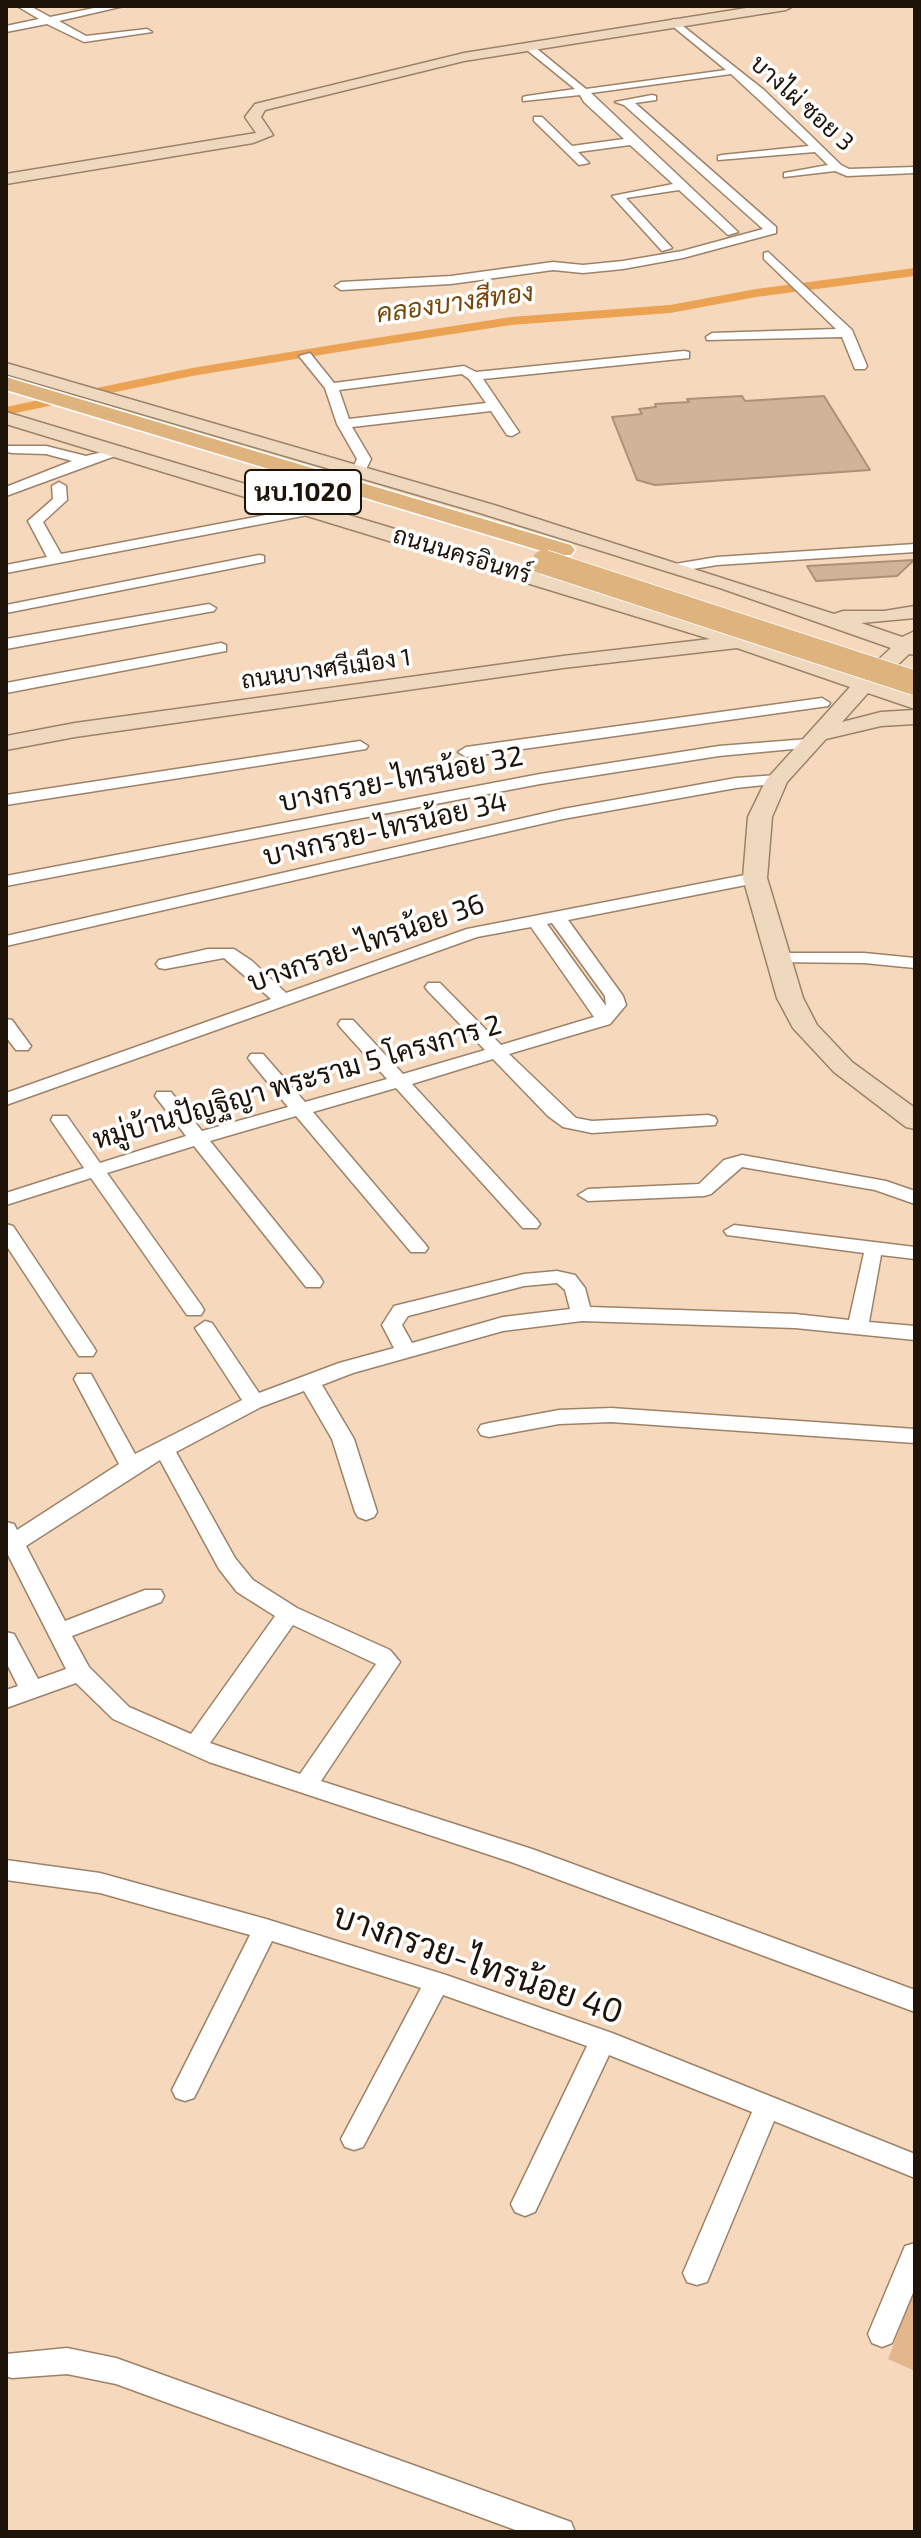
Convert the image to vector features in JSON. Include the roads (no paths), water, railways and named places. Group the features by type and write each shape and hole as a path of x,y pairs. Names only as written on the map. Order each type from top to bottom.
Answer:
{"main road":[{"path":"6,179 247,140 265,135 253,117 260,107 449,60 786,6"},
{"name":"ถนนนครอินทร์","path":"6,368 411,486 675,568 912,649"},
{"name":"ถนนนครอินทร์","path":"16,386 232,449 554,556 915,683"},
{"name":"ถนนนครอินทร์","path":"8,414 62,420 554,556 912,649"},
{"name":"ถนนนครอินทร์","path":"8,414 119,452 743,642 915,702"},
{"path":"232,449 249,450 411,486"},
{"path":"811,614 873,617 915,612"},
{"path":"776,653 809,650 833,642 838,636 833,629 811,614"},
{"path":"654,650 667,637 666,627 659,616"},
{"name":"ถนนบางศรีเมือง 1","path":"6,743 75,730 654,650 743,642"},
{"name":"ถนนบางศรีเมือง 1","path":"692,647 822,696"},
{"path":"912,649 865,684 777,780 760,817 755,878 798,1015 822,1047 843,1067 915,1121"},
{"path":"776,653 822,696 812,739"},
{"path":"812,739 881,719 915,717"}],"street":[{"path":"22,6 89,40 147,32"},
{"path":"8,27 119,6"},
{"name":"บางไผ่ ซอย 3","path":"674,22 760,92 837,167 847,173 915,170"},
{"path":"527,46 584,91 588,100 732,232"},
{"path":"527,99 726,73"},
{"path":"341,286 451,280 553,266 610,267 683,254 772,230 623,101 652,98"},
{"path":"538,119 583,163"},
{"path":"569,150 632,141"},
{"path":"722,158 819,148"},
{"path":"788,175 837,167"},
{"path":"666,248 618,196 681,186"},
{"path":"768,256 847,333 860,366"},
{"path":"712,337 847,333"},
{"path":"474,376 684,355"},
{"path":"305,356 331,387 344,424 364,459 359,470"},
{"path":"331,387 460,369 474,376 512,432"},
{"path":"344,424 495,406"},
{"path":"12,449 46,450 86,460"},
{"path":"6,492 86,460 119,452"},
{"path":"56,559 35,521 60,500 59,486"},
{"path":"6,569 313,510"},
{"path":"85,553 96,545 101,533"},
{"path":"675,568 717,561 915,548"},
{"path":"6,609 259,559"},
{"path":"6,644 209,608"},
{"path":"6,688 221,648"},
{"path":"466,752 822,696"},
{"name":"บางกรวย-ไทรน้อย 32","path":"6,881 540,779 812,739"},
{"path":"6,800 360,746"},
{"name":"บางกรวย-ไทรน้อย 34","path":"6,941 563,814 736,783 777,780"},
{"name":"บางกรวย-ไทรน้อย 36","path":"6,1099 463,936 755,878"},
{"path":"557,917 614,996 617,1005 604,1020"},
{"path":"535,920 602,1012 604,1020"},
{"path":"165,964 208,954 228,953 246,965 283,1000"},
{"path":"778,958 864,958 915,963"},
{"path":"434,987 562,1119 578,1126 708,1121"},
{"name":"หมู่บ้านปัญฐิญา พระราม 5 โครงการ 2","path":"6,1199 198,1138 604,1020"},
{"path":"347,1024 530,1224"},
{"path":"6,1025 22,1046"},
{"path":"257,1058 418,1248"},
{"path":"164,1096 313,1282"},
{"path":"60,1120 200,1319 254,1402"},
{"path":"588,1195 704,1190 731,1164 742,1161 879,1185 915,1198"},
{"path":"6,1230 86,1351"},
{"path":"734,1231 915,1253"},
{"path":"858,1325 872,1256"},
{"path":"406,1351 392,1325 401,1311 524,1280 557,1277 568,1280 575,1288 582,1314"},
{"path":"915,1333 858,1325 582,1314 503,1324 309,1381 254,1402 163,1447 8,1535 80,1673 121,1713 195,1746 304,1786 523,1856 915,2001"},
{"path":"84,1379 131,1466"},
{"path":"309,1381 332,1415 343,1439 366,1512"},
{"path":"489,1430 559,1417 611,1415 915,1436"},
{"path":"163,1447 227,1563 245,1586 289,1614 382,1656 388,1662 304,1786"},
{"path":"60,1632 153,1596"},
{"path":"195,1746 289,1614"},
{"path":"6,1640 32,1690"},
{"path":"6,1699 80,1673"},
{"name":"บางกรวย-ไทรน้อย 40","path":"6,1870 100,1883 266,1929 437,1982 603,2041 915,2166"},
{"path":"185,2090 266,1929"},
{"path":"354,2139 437,1982"},
{"path":"525,2204 603,2041"},
{"path":"697,2273 768,2105"},
{"path":"882,2334 915,2255"},
{"path":"12,2365 67,2361 116,2371 560,2532"}],"waterway":[{"name":"คลองบางสีทอง","path":"6,411 192,372 511,321 670,309 756,293 915,272"}]}
